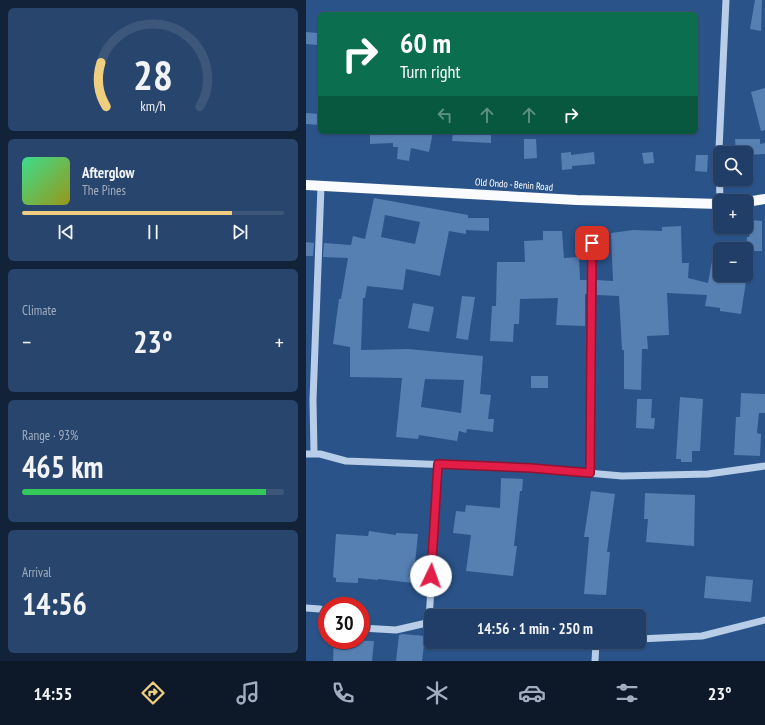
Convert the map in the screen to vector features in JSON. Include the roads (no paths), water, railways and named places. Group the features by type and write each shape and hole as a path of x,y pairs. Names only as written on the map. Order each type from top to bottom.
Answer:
{"main road":[{"name":"Old Ondo - Benin Road","path":"306,186 577,200 713,204"},
{"path":"753,201 765,198"}],"street":[{"path":"720,194 719,149 726,0"},
{"path":"321,186 310,453 346,461 531,468 622,476 708,474 765,466"},
{"path":"590,473 592,243"},
{"path":"431,609 438,464"},
{"path":"306,608 318,609"},
{"path":"646,639 702,636 765,620"},
{"path":"370,629 396,630 424,623"},
{"path":"594,649 595,661"}]}
